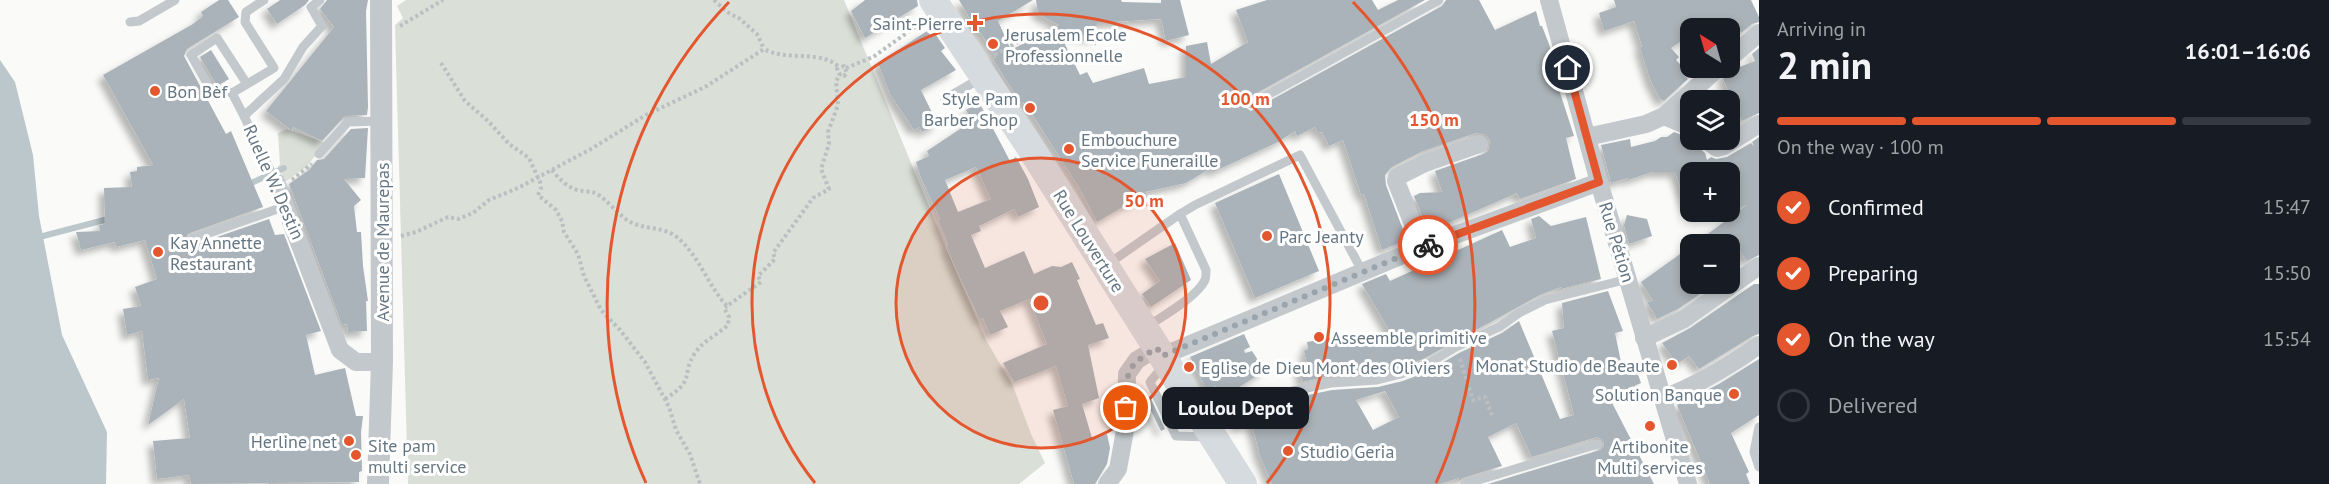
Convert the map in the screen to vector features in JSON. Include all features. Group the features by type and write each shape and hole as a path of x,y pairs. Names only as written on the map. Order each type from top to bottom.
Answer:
{"main road":[{"name":"Rue Louverture","path":"936,4 1105,266 1164,348 1205,425 1243,484"}],"street":[{"name":"Rue Pétion","path":"1549,0 1599,182 1688,484"},
{"name":"Avenue de Maurepas","path":"378,484 382,362 381,10"},
{"path":"1740,49 1759,33"},
{"path":"1587,137 1646,124 1664,116 1707,78"},
{"path":"1664,116 1680,123"},
{"path":"1740,136 1759,124"},
{"path":"1422,248 1396,181 1397,177 1425,163 1479,144"},
{"name":"Ruelle W. Destin","path":"275,180 340,350 356,362 382,362"},
{"path":"1107,484 1118,468 1126,425 1127,374 1137,360 1362,271 1599,182"},
{"path":"1644,338 1684,319 1759,266"},
{"path":"1663,398 1686,389 1729,366 1759,345"}],"lane":[{"path":"130,22 139,21 175,0"},
{"path":"232,93 273,68 245,22 246,12 264,0"},
{"name":"Ruelle W. Destin","path":"275,180 244,116 284,79 303,47 322,26 311,7 320,0"},
{"path":"1251,104 1439,0"},
{"path":"244,116 232,93 223,90 214,95 191,55 217,38 247,84"},
{"path":"945,99 980,71"},
{"path":"319,154 348,122 381,122"},
{"path":"1105,266 1195,205 1300,155 1362,271"},
{"path":"192,239 286,206"},
{"path":"1164,348 1178,306 1206,279 1206,270 1180,214"},
{"path":"1205,425 1218,402 1264,397 1331,383 1391,377 1426,365 1545,300 1628,279"},
{"path":"1759,427 1754,452 1759,467"},
{"path":"1466,484 1598,444"}],"path":[{"path":"381,10 400,26 443,0"},
{"path":"714,0 757,34 764,49 798,58 827,60 846,68 873,57 936,4"},
{"path":"980,71 1030,36 1050,30 1065,32 1096,44"},
{"path":"381,238 416,232 448,217 458,219 480,209 489,200 538,178 601,144 646,115 705,87 764,49"},
{"path":"441,63 465,101 509,144 529,158 541,188 538,195 556,210 562,221 564,232 578,254 584,276 601,310 639,352 665,399 676,430 690,454 700,484"},
{"path":"839,67 837,73 840,75"},
{"path":"665,399 685,384 695,352 728,325 729,317 724,308 761,282 758,276 775,260 773,253 784,237 795,226 813,198 829,189 821,169 829,144 828,132 838,105 836,81 840,75 845,75 846,68"},
{"path":"275,180 305,171 319,154"},
{"path":"552,170 562,182 570,187 580,191 594,192 632,223 665,229 679,239 701,264 710,282 727,306"},
{"path":"1456,347 1473,400 1485,398 1493,418"}],"shaded area":[{"path":"406,0 844,0 946,248 986,340 1013,386 1045,463 1019,484 408,484 395,25 403,18 397,6"},
{"path":"0,60 15,82 33,155 39,216 62,335 107,432 106,484 0,484"},
{"path":"287,129 326,143 306,167 285,182 278,166 280,165 278,133"}],"building":[{"path":"219,0 228,0 239,17 187,49 184,56 226,134 231,131 263,207 190,233 186,241 194,245 269,219 275,235 284,234 321,331 306,335 315,375 345,368 356,416 363,416 362,471 359,472 359,482 191,484 189,475 157,479 153,441 190,438 184,399 148,425 159,378 148,380 142,331 127,335 123,309 141,306 135,287 157,279 145,240 116,247 115,242 81,250 76,232 100,231 99,225 105,224 104,188 132,187 130,172 137,171 137,167 153,165 103,75 193,24 203,16 201,12"},
{"path":"280,0 309,0 277,24 267,9"},
{"path":"327,0 368,0 366,11 368,107 367,115 345,116 322,141 293,127 292,131 266,111 334,27 320,9"},
{"path":"865,0 917,0 918,6 865,38 851,11"},
{"path":"959,0 1033,0 998,21 1011,50 1059,25 1038,14 1036,0 1121,0 1122,2 1161,3 1161,0 1180,0 1189,35 1166,41 1161,19 1097,23 1095,38 1059,32 1080,75 1087,72 1093,83 1144,68 1149,84 1186,77 1186,46 1207,42 1211,64 1248,42 1236,10 1267,0 1372,0 1378,10 1398,0 1425,0 1248,98 1245,101 1245,107 1251,111 1442,6 1446,0 1479,0 1495,30 1536,11 1549,44 1557,73 1554,74 1574,136 1566,138 1576,179 1520,199 1517,193 1437,228 1427,228 1414,196 1420,193 1442,192 1435,171 1483,154 1488,151 1490,141 1486,135 1476,133 1421,152 1392,167 1385,175 1386,185 1407,240 1382,250 1343,140 1329,146 1322,132 1318,133 1315,127 1297,136 1295,131 1278,142 1213,172 1211,168 1186,183 1145,192 1147,197 1097,222 1080,189 1030,111 1028,112 1023,102 1021,103 1006,80 993,59 996,57 980,32 978,33"},
{"path":"1614,0 1751,0 1759,22 1752,24 1741,33 1740,18 1680,18 1680,42 1671,48 1679,57 1676,60 1680,64 1680,78 1688,79 1664,101 1660,99 1651,82 1634,21 1604,31 1599,13 1616,7"},
{"path":"927,31 931,36 936,35 945,48 941,51 956,70 921,90 938,125 921,132 920,127 914,130 890,94 878,63"},
{"path":"1759,48 1759,113 1742,121 1740,90 1728,90 1723,79 1740,78 1740,67 1755,61 1752,54"},
{"path":"211,50 229,79 217,86 200,57"},
{"path":"979,102 1010,161 1016,157 1039,207 1018,217 1014,209 979,226 981,231 971,235 985,268 1024,251 1034,274 1052,266 1061,267 1072,262 1096,325 1103,323 1109,338 1088,345 1099,398 1082,404 1092,438 1107,434 1110,448 1107,464 1095,484 1074,484 1053,410 1068,406 1056,366 1014,382 1003,363 1047,344 1029,299 1000,311 1008,327 990,335 983,318 980,320 959,276 946,246 948,245 938,220 940,219 921,178 916,162 929,156 927,151 972,121 966,110","holes":["976,167 991,199 958,212 945,180"]},
{"path":"368,128 365,178 344,179 361,200 354,206 357,232 361,232 368,301 366,301 367,331 348,332 347,324 342,325 289,184 309,170 317,160 324,159 351,129"},
{"path":"1674,132 1680,134 1680,150 1702,150 1707,160 1711,157 1716,159 1727,157 1751,143 1754,146 1752,142 1759,137 1759,255 1747,261 1740,250 1740,234 1708,234 1724,222 1740,222 1740,210 1747,205 1740,208 1740,162 1680,162 1680,186 1675,172 1652,172 1611,183 1601,145 1630,139 1631,147 1667,137"},
{"name":"Parc Jeanty","path":"1279,174 1319,271 1255,298 1215,203"},
{"path":"1627,215 1647,219 1652,236 1629,244 1624,225"},
{"path":"1539,216 1551,226 1586,217 1601,279 1561,289 1561,287 1542,294 1423,359 1399,368 1376,373 1330,376 1302,382 1299,365 1307,363 1304,351 1308,349 1307,342 1342,336 1349,347 1395,340 1362,284 1386,274 1390,281 1502,230 1510,247 1536,238 1531,219"},
{"path":"1175,243 1191,280 1151,307 1142,294 1160,281 1145,259"},
{"path":"1680,254 1680,294 1700,294 1678,309 1657,319 1647,302 1653,301 1641,282"},
{"path":"1754,284 1759,284 1759,334 1699,369 1689,356 1677,364 1662,343 1690,328"},
{"path":"1608,291 1623,331 1615,333 1622,367 1634,363 1641,383 1609,397 1654,484 1488,484 1600,450 1604,446 1603,440 1597,437 1532,457 1516,423 1488,437 1502,466 1459,481 1459,478 1440,484 1272,484 1258,451 1251,422 1239,426 1233,406 1265,404 1332,390 1378,387 1403,381 1429,371 1459,353 1502,333 1519,321 1560,419 1574,415 1552,331 1564,328 1562,303","holes":["1385,391 1399,417 1373,430 1356,400"]},
{"path":"1244,334 1250,347 1244,350 1245,353 1252,351 1265,371 1231,392 1228,389 1219,394 1216,386 1207,390 1190,357"},
{"path":"1759,359 1759,415 1731,433 1749,472 1746,474 1750,484 1710,484 1677,405 1719,384"},
{"path":"1151,399 1165,429 1161,431 1146,401"}],"waterway":[{"path":"247,185 284,168"},
{"path":"43,236 112,218"}],"way so far":[{"path":"1126,408 1127,374 1137,360 1157,348 1162,356 1428,245"}],"place":[{"name":"Saint-Pierre","path":"975,23"},
{"name":"Jerusalem Ecole Professionnelle","path":"993,44"},
{"name":"Bon Bèf","path":"155,91"},
{"name":"Style Pam Barber Shop","path":"1030,108"},
{"name":"Embouchure Service Funeraille","path":"1069,149"},
{"name":"Parc Jeanty","path":"1267,236"},
{"name":"Kay Annette Restaurant","path":"158,252"},
{"name":"Asseemble primitive","path":"1319,337"},
{"name":"Monat Studio de Beaute","path":"1672,365"},
{"name":"Eglise de Dieu Mont des Oliviers","path":"1189,367"},
{"name":"Solution Banque","path":"1734,394"},
{"name":"Loulou Depot","path":"1126,408"},
{"name":"Artibonite Multi services","path":"1650,426"},
{"name":"Herline net","path":"349,441"},
{"name":"Studio Geria","path":"1288,451"},
{"name":"Site pam multi service","path":"356,455"}],"route":[{"path":"1428,245 1599,182 1568,68"}]}
